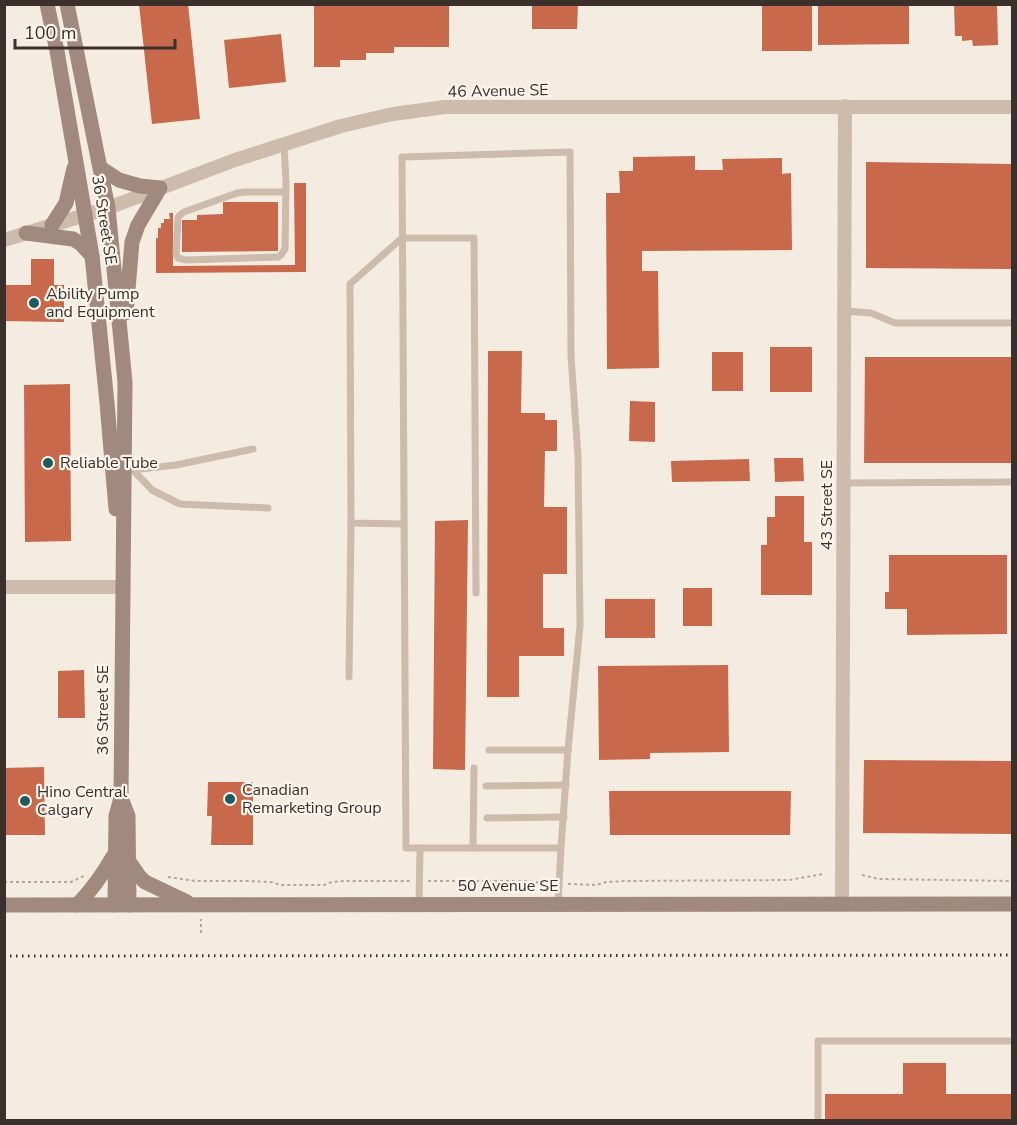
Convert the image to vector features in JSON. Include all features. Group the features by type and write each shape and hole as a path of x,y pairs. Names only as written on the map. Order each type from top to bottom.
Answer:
{"street":[{"name":"36 Street SE","path":"47,4 92,256 122,587"},
{"name":"36 Street SE","path":"67,4 108,208 125,382 129,470 122,587 121,798 116,816 122,856 122,905"},
{"name":"43 Street SE","path":"842,903 845,106"},
{"name":"46 Avenue SE","path":"4,240 108,208 235,160 341,126 393,114 446,107 1012,107"},
{"path":"52,225 66,203 76,160"},
{"path":"102,170 118,180 160,188 138,225 132,242 122,342"},
{"path":"26,234 73,239 92,256"},
{"path":"4,587 122,587"},
{"path":"76,905 122,856 145,882 192,905"},
{"name":"50 Avenue SE","path":"4,905 1012,904"}],"lane":[{"path":"284,144 286,192 285,249 282,255 186,260 178,258 176,254 177,224 180,215 184,212 237,193 286,192"},
{"path":"558,904 568,750 580,626 578,456 571,356 570,152 402,157 406,848 561,848"},
{"path":"349,677 350,284 402,238 474,238 476,593"},
{"path":"844,311 871,313 895,323 1012,323"},
{"path":"129,470 176,465 253,449"},
{"path":"129,470 152,490 180,504 268,508"},
{"path":"844,483 1012,482"},
{"path":"351,523 404,524"},
{"path":"489,750 568,750"},
{"path":"473,848 474,768"},
{"path":"486,786 566,785"},
{"path":"487,818 564,817"},
{"path":"419,904 420,848"},
{"path":"818,1120 818,1041 1012,1041"}],"path":[{"path":"161,876 196,881 271,882 281,885 324,885 345,881 526,881 596,885 627,881 789,880 824,874"},
{"path":"862,875 879,879 1012,881"},
{"path":"4,882 71,882 84,876"},
{"path":"201,918 201,933"}],"building":[{"path":"139,4 188,4 200,119 152,124"},
{"path":"314,4 449,4 449,47 394,47 394,53 366,53 366,60 340,60 340,67 314,67"},
{"path":"532,4 578,4 577,29 532,29"},
{"path":"762,4 812,4 812,51 762,51"},
{"path":"818,4 909,4 909,44 818,45"},
{"path":"954,4 997,4 998,45 973,46 972,40 962,41 962,36 955,36"},
{"path":"281,34 286,82 229,88 224,40"},
{"path":"695,156 695,170 723,170 722,159 782,158 782,174 791,173 792,250 642,251 642,271 658,271 659,368 607,369 606,193 620,193 619,171 633,171 633,157"},
{"path":"866,162 1012,164 1012,269 866,268"},
{"path":"294,183 306,183 306,272 156,273 158,228 161,228 164,219 170,219 169,213 173,213 173,266 295,265"},
{"path":"223,202 278,202 278,251 182,252 182,220 197,220 197,215 223,214"},
{"name":"Ability Pump and Equipment","path":"31,259 54,259 54,285 64,285 64,322 4,321 4,285 31,285"},
{"path":"770,347 812,347 812,392 770,392"},
{"path":"488,351 522,351 521,413 545,413 545,420 557,420 557,451 545,451 544,507 567,507 567,574 543,574 543,628 564,628 564,656 519,656 519,697 487,697"},
{"path":"712,352 743,352 743,391 712,391"},
{"path":"865,357 1012,357 1012,463 864,463"},
{"name":"Reliable Tube","path":"70,384 71,541 25,542 24,385"},
{"path":"630,401 655,402 655,442 629,441"},
{"path":"774,458 803,458 804,481 775,482"},
{"path":"749,459 750,481 672,482 671,461"},
{"path":"775,496 804,496 804,542 812,542 812,595 761,595 761,545 767,545 767,517 775,517"},
{"path":"468,520 465,770 433,769 435,521"},
{"path":"889,555 1007,555 1007,634 907,635 907,609 885,609 885,592 889,592"},
{"path":"683,588 712,588 712,626 683,626"},
{"path":"605,599 655,599 655,638 605,638"},
{"path":"728,665 729,752 650,753 650,759 599,760 598,666"},
{"path":"84,670 85,718 58,718 58,671"},
{"path":"864,760 1012,761 1012,834 863,833"},
{"name":"Hino Central Calgary","path":"44,767 45,835 4,835 4,768"},
{"name":"Canadian Remarketing Group","path":"208,782 253,782 253,845 211,845 212,816 207,816"},
{"path":"609,791 791,791 790,835 610,835"},
{"path":"903,1063 946,1063 946,1094 1012,1094 1012,1120 825,1120 825,1094 903,1094"}],"railway":[{"path":"4,956 1012,955"}],"place":[{"name":"Ability Pump and Equipment","path":"34,303"},
{"name":"Reliable Tube","path":"48,463"},
{"name":"Canadian Remarketing Group","path":"230,799"},
{"name":"Hino Central Calgary","path":"25,801"}]}
